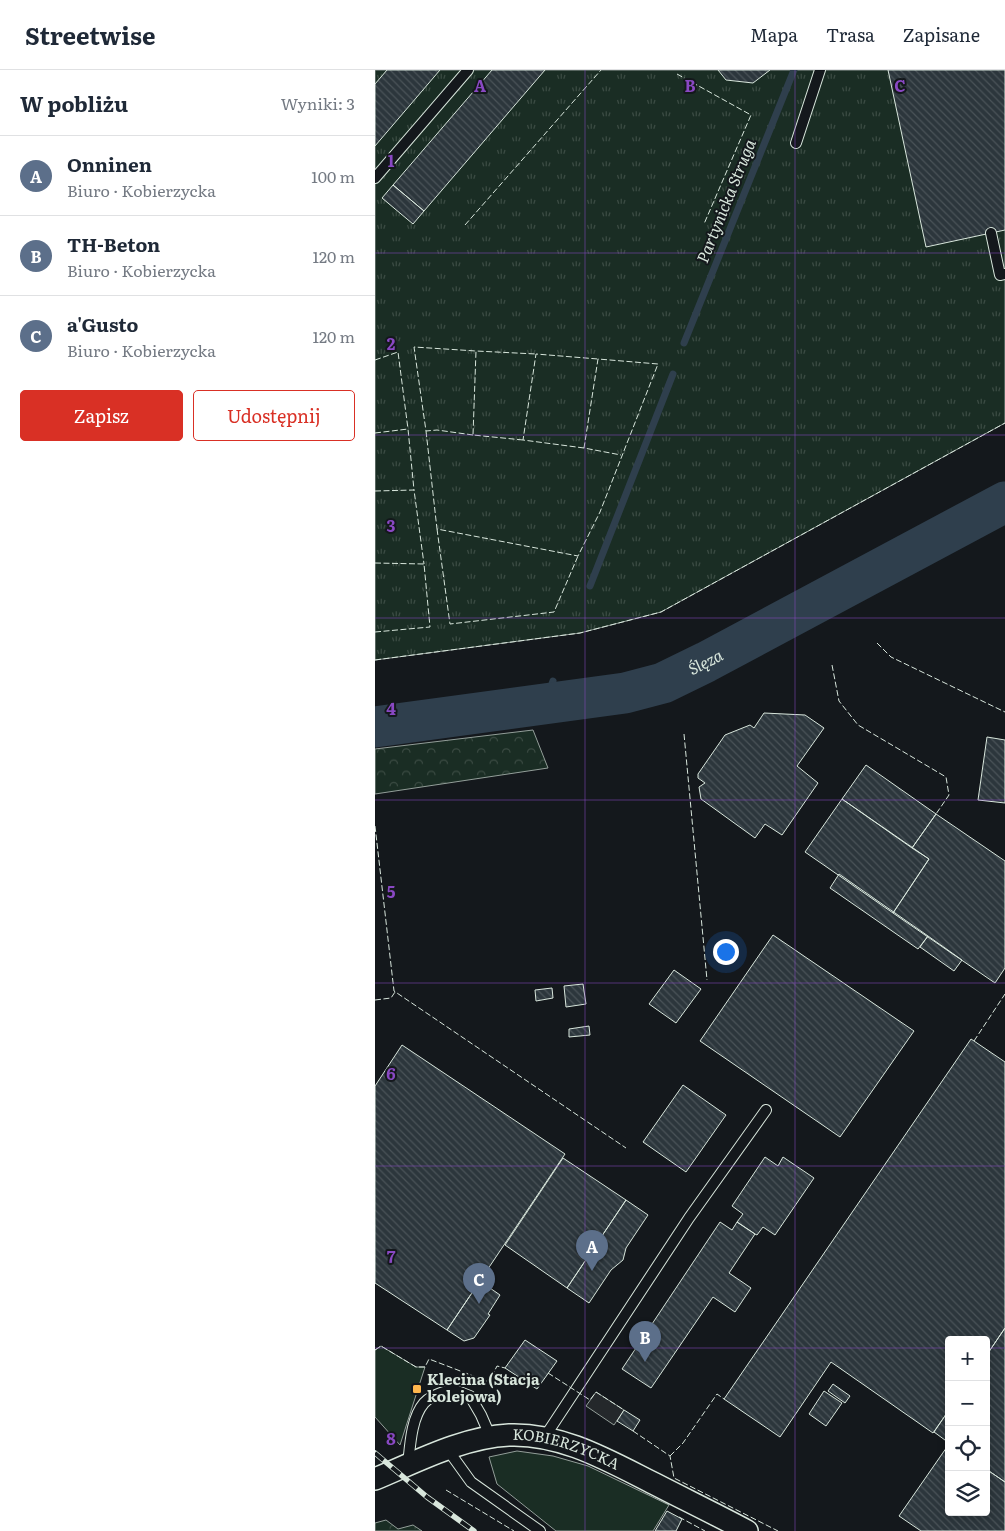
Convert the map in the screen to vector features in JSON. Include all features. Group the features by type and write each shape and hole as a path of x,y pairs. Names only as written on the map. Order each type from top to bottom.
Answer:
{"street":[{"name":"KOBIERZYCKA","path":"375,1479 448,1450 491,1438 508,1435 544,1438 577,1446 747,1531"}],"lane":[{"path":"375,178 468,70"},
{"path":"796,143 820,70"},
{"path":"991,233 1000,275 1005,274"},
{"path":"544,1438 689,1218 766,1110"},
{"path":"408,1465 410,1445 423,1404 432,1396 452,1389 470,1396 491,1438"},
{"path":"448,1450 471,1482 540,1531"}],"green space":[{"path":"375,70 1005,70 1005,423 661,612 580,633 375,660"},
{"path":"533,730 548,768 375,794 375,749"},
{"path":"381,1346 416,1367 425,1367 400,1445 375,1417 375,1350"},
{"path":"517,1451 553,1456 588,1466 669,1505 653,1531 556,1531 497,1484 489,1457"},
{"path":"386,1520 398,1529 413,1525 422,1531 375,1531 375,1523"}],"shaded area":[{"path":"596,1392 624,1410 614,1425 586,1406"}],"building":[{"path":"387,70 440,70 375,146 375,84"},
{"path":"492,70 545,70 424,211 393,185"},
{"path":"718,70 770,70 753,83 726,80"},
{"path":"888,70 1005,70 1005,230 926,247"},
{"path":"393,185 424,211 413,224 382,198"},
{"path":"764,713 805,715 824,728 797,766 818,783 782,835 765,824 755,838 701,799 699,787 705,783 698,778 698,774 725,735 750,725 754,728"},
{"path":"987,737 1005,740 1005,803 978,800"},
{"path":"866,765 936,814 912,848 842,799"},
{"path":"842,799 929,859 893,913 805,852"},
{"path":"936,814 1005,861 1005,968 995,983 893,913 929,859 912,848"},
{"path":"839,874 928,936 918,949 830,888"},
{"path":"773,935 914,1031 840,1137 700,1041"},
{"path":"928,936 962,960 954,971 920,947"},
{"path":"674,970 701,989 676,1023 649,1004"},
{"path":"583,984 586,1004 566,1007 564,986"},
{"path":"552,988 553,998 536,1001 535,990"},
{"path":"589,1026 590,1035 569,1037 569,1029"},
{"path":"971,1039 1005,1062 1005,1328 990,1350 990,1336 945,1336 945,1416 933,1433 831,1362 780,1437 724,1399"},
{"path":"402,1045 565,1154 447,1330 375,1283 375,1086"},
{"path":"683,1085 726,1115 686,1172 643,1142"},
{"path":"765,1157 778,1166 783,1157 814,1178 775,1235 763,1227 757,1235 737,1222 743,1214 732,1206"},
{"path":"563,1158 626,1200 567,1288 505,1245"},
{"path":"626,1200 648,1215 626,1248 623,1260 611,1270 589,1303 567,1288"},
{"path":"720,1222 732,1230 737,1222 755,1234 729,1273 751,1288 735,1312 713,1297 651,1388 622,1369"},
{"path":"480,1281 500,1295 488,1314 490,1315 474,1338 464,1341 447,1330"},
{"path":"1005,1328 1005,1482 990,1472 990,1350"},
{"path":"525,1340 557,1361 537,1389 505,1368"},
{"path":"833,1384 850,1396 845,1403 828,1391"},
{"path":"824,1391 842,1403 826,1426 809,1414"},
{"path":"624,1410 640,1420 633,1431 617,1421"},
{"path":"945,1416 945,1440 934,1432"},
{"path":"945,1450 945,1516 990,1516 990,1472 1005,1482 1005,1531 921,1531 899,1516"},
{"path":"667,1511 682,1519 676,1531 655,1531"}],"waterway":[{"name":"Partynicka Struga","path":"684,343 794,70"},
{"name":"Partynicka Struga","path":"590,586 673,374"},
{"name":"Ślęza","path":"375,727 625,693 663,683 706,662 1005,502"},
{"name":"Partynicka Struga","path":"545,704 553,681"}],"railway":[{"path":"375,1453 427,1497 474,1531"}],"fence":[{"path":"465,225 601,70"},
{"path":"677,74 751,115 704,224"},
{"path":"473,435 437,430 426,431 414,347 476,351"},
{"path":"523,440 473,435 476,351 536,354"},
{"path":"375,360 398,352 408,429"},
{"path":"584,448 523,440 536,354 598,359"},
{"path":"426,431 437,529 578,556 600,512 658,364 598,359 584,448 621,455"},
{"path":"375,660 580,633 661,612 1005,423"},
{"path":"375,433 408,429 414,490"},
{"path":"375,491 414,490 424,564"},
{"path":"437,529 450,624 554,612 578,556"},
{"path":"375,563 424,564 430,627 375,632"},
{"path":"877,643 891,657 1005,712"},
{"path":"832,665 839,701 858,725 946,777 949,795 936,814"},
{"path":"684,734 707,980"},
{"path":"375,826 394,991 626,1148"},
{"path":"375,1000 391,998 395,992"},
{"path":"974,1041 1005,994"},
{"path":"375,1350 381,1346 416,1367 425,1367 429,1359 489,1382 497,1366 505,1368"},
{"path":"548,1373 590,1400 596,1392 624,1410"},
{"path":"670,1456 683,1443 717,1394 724,1399"},
{"path":"633,1431 670,1456 674,1478 778,1531"},
{"path":"446,1490 514,1531"},
{"path":"679,1517 705,1531"}],"place":[{"name":"Onninen","path":"592,1271"},
{"name":"a'Gusto","path":"479,1304"},
{"name":"TH-Beton","path":"645,1362"},
{"name":"Klecina (Stacja kolejowa)","path":"417,1389"}]}
